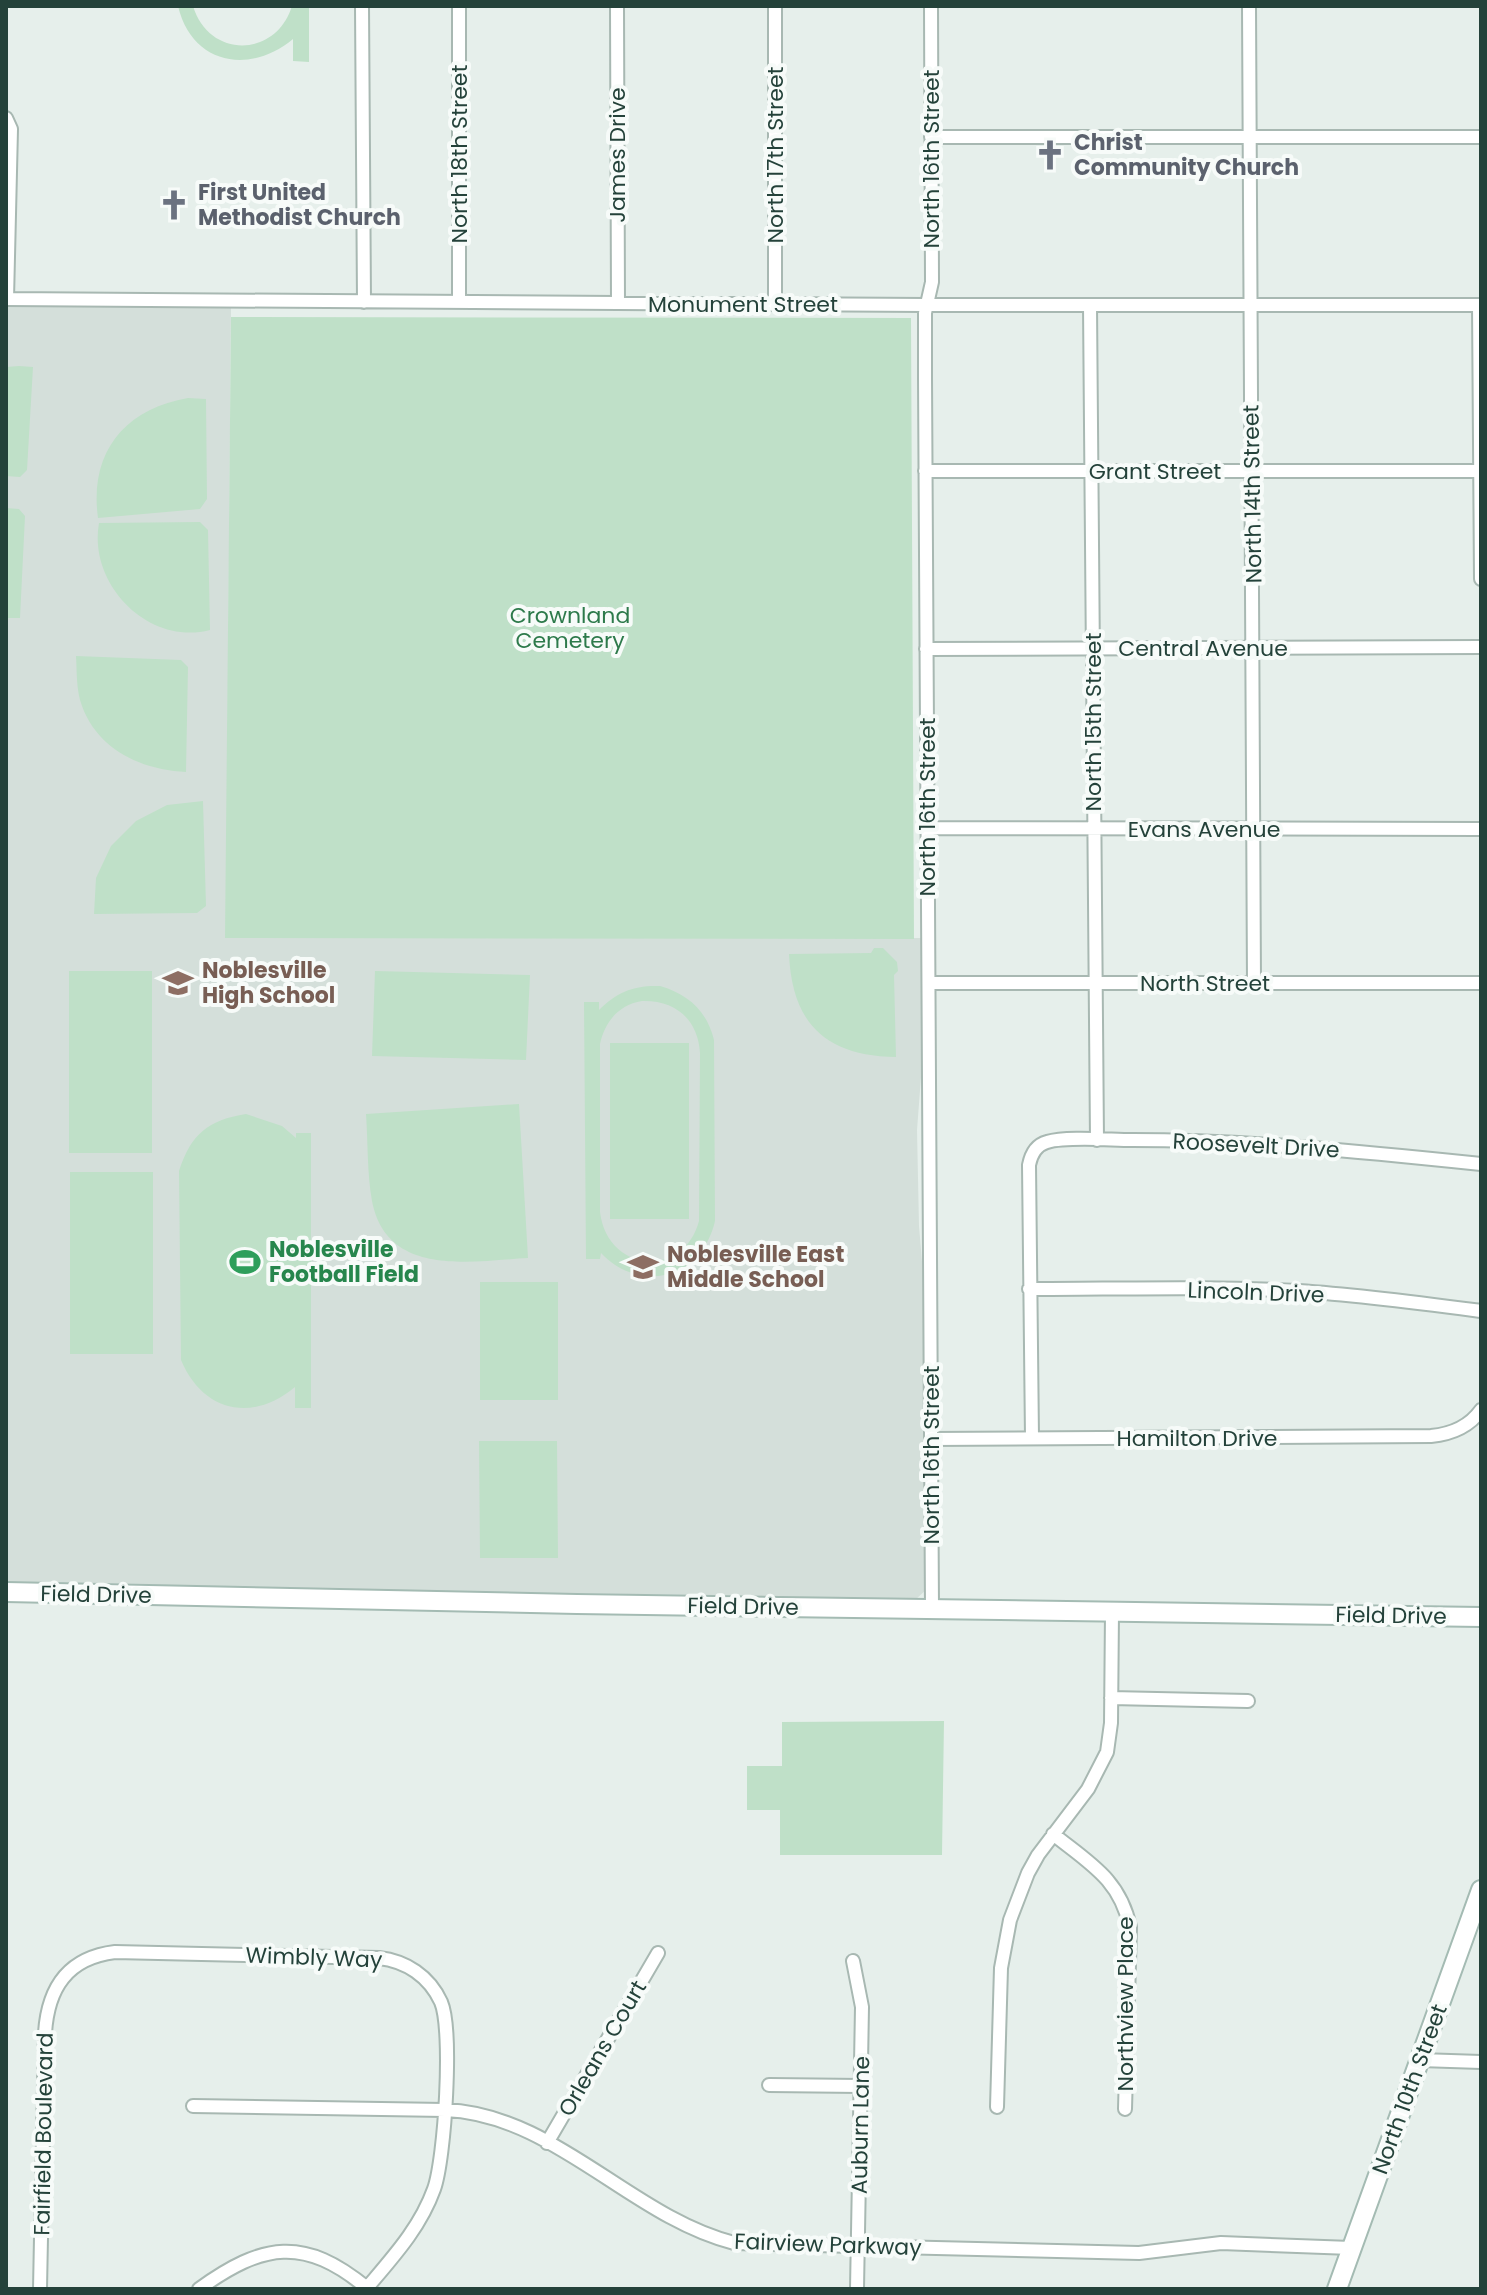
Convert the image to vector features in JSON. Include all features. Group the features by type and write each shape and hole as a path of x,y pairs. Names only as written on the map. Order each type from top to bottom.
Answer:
{"street":[{"path":"362,6 364,302"},
{"name":"North 18th Street","path":"459,6 459,302"},
{"name":"James Drive","path":"617,6 618,303"},
{"name":"North 17th Street","path":"775,6 775,304"},
{"name":"North 16th Street","path":"931,6 932,282 926,305 925,471 932,1608"},
{"name":"North 14th Street","path":"1249,6 1254,983"},
{"path":"6,118 11,129 7,299"},
{"path":"931,137 1481,137"},
{"name":"Monument Street","path":"7,299 1480,305"},
{"name":"North 15th Street","path":"1090,305 1097,1140"},
{"path":"1480,305 1481,579"},
{"name":"Grant Street","path":"925,471 1481,471"},
{"name":"Central Avenue","path":"926,649 1481,647"},
{"name":"Evans Avenue","path":"927,828 1481,829"},
{"name":"North Street","path":"929,983 1481,983"},
{"name":"Roosevelt Drive","path":"1029,1289 1029,1165 1034,1151 1049,1141 1215,1140 1322,1147 1481,1164"},
{"path":"1029,1289 1032,1438"},
{"name":"Lincoln Drive","path":"1029,1289 1296,1291 1481,1311"},
{"name":"Hamilton Drive","path":"931,1439 1412,1437 1446,1435 1462,1428 1481,1410"},
{"name":"Field Drive","path":"6,1592 1481,1617"},
{"path":"997,2107 1003,1949 1028,1873 1088,1789 1102,1764 1109,1739 1112,1612"},
{"path":"1111,1698 1248,1701"},
{"name":"Northview Place","path":"1053,1834 1105,1877 1126,1908 1130,1927 1125,2109"},
{"name":"North 10th Street","path":"1337,2289 1481,1890"},
{"name":"Wimbly Way","path":"59,1982 83,1961 115,1952 393,1959 418,1972 441,2003 446,2036 443,2152 434,2188 411,2234 367,2288"},
{"name":"Orleans Court","path":"547,2143 658,1953"},
{"name":"Auburn Lane","path":"853,1961 862,2007 857,2289"},
{"name":"Fairfield Boulevard","path":"40,2289 45,2033 48,2006 59,1982"},
{"path":"1420,2060 1481,2062"},
{"path":"769,2085 861,2086"},
{"name":"Fairview Parkway","path":"193,2106 445,2110 491,2116 547,2143 692,2229 716,2239 749,2245 1139,2253 1221,2243 1351,2248"},
{"path":"199,2289 237,2263 265,2253 281,2252 326,2259 367,2288"}],"shaded area":[{"path":"6,306 231,306 226,938 925,938 924,1038 917,1130 919,1226 926,1309 928,1588 915,1600 767,1600 706,1595 551,1593 496,1596 6,1582"}],"green space":[{"path":"178,6 193,6 201,23 213,36 227,43 242,45 258,43 272,35 284,23 292,6 309,6 309,62 293,61 293,39 259,57 241,60 209,52 185,26"},
{"name":"Crownland Cemetery","path":"231,317 911,318 914,939 225,938"},
{"path":"6,367 33,367 27,470 20,477 6,476"},
{"path":"188,398 206,399 207,499 200,509 98,518 99,473 116,438 146,412"},
{"path":"6,508 19,509 25,516 20,618 6,618"},
{"path":"200,522 208,530 210,630 187,632 165,629 127,605 113,588 103,568 98,546 99,523"},
{"path":"76,656 181,660 188,667 186,772 138,762 110,746 99,735 80,700"},
{"path":"203,801 206,906 197,913 94,914 96,878 111,846 136,821 167,805"},
{"path":"874,948 883,948 897,962 898,971 894,975 896,1057 850,1050 817,1031 797,999 792,978 789,954 871,953"},
{"path":"69,971 152,971 152,1153 69,1153"},
{"path":"375,971 530,975 526,1060 372,1056"},
{"path":"651,986 670,989 695,1005 707,1020 714,1040 715,1221 708,1240 697,1256 684,1267 668,1274 651,1276 634,1274 601,1253 600,1259 586,1259 584,1002 599,1002 599,1010 626,991","holes":["654,1002 683,1014 695,1030 698,1041 699,1221 690,1240 678,1253 662,1260 646,1261 630,1257 616,1247 606,1232 600,1212 600,1044 609,1022 619,1011 634,1003"]},
{"path":"610,1043 689,1043 689,1219 610,1219"},
{"path":"519,1104 528,1258 458,1262 434,1260 413,1254 395,1243 381,1226 372,1201 366,1114"},
{"path":"246,1114 282,1126 296,1138 296,1133 311,1133 311,1408 295,1408 295,1387 279,1398 246,1408 215,1401 190,1378 181,1360 179,1171 189,1147 203,1131 221,1120"},
{"path":"70,1172 153,1172 153,1354 70,1354"},
{"path":"480,1282 558,1282 558,1400 480,1400"},
{"path":"479,1441 557,1441 558,1558 480,1558"},
{"path":"944,1721 942,1855 780,1855 780,1810 747,1810 747,1766 782,1766 782,1722"}],"place":[{"name":"Christ Community Church","path":"1050,155"},
{"name":"First United Methodist Church","path":"174,205"},
{"name":"Noblesville High School","path":"178,983"},
{"name":"Noblesville Football Field","path":"245,1262"},
{"name":"Noblesville East Middle School","path":"643,1267"}]}
